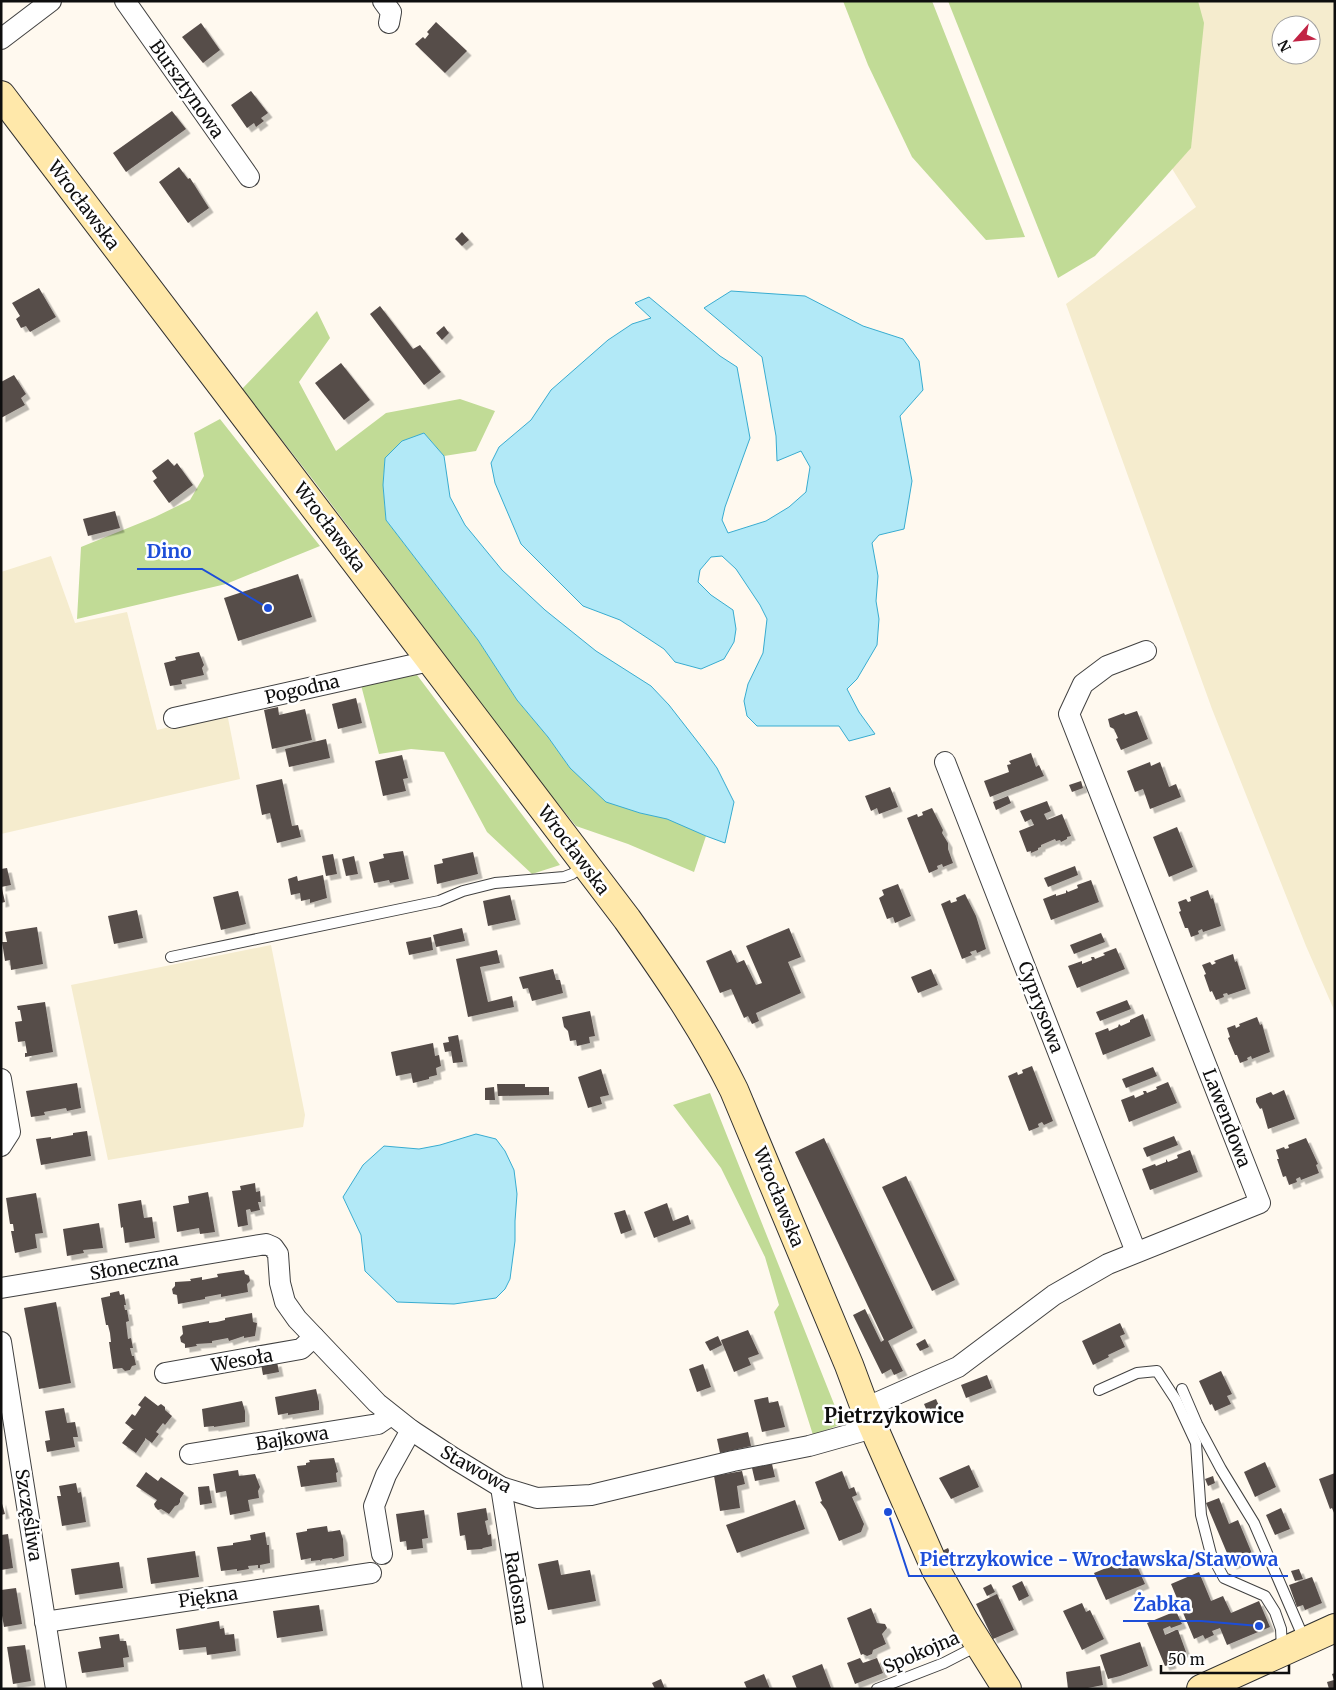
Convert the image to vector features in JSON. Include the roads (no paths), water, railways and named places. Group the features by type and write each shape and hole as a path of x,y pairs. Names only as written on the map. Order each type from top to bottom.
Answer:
{"main road":[{"name":"Wrocławska","path":"1,96 627,919 675,988 721,1063 764,1162 869,1418 936,1570 978,1645 1007,1689"},
{"path":"1201,1689 1335,1628"}],"street":[{"path":"1,39 51,1"},
{"name":"Bursztynowa","path":"125,1 249,177"},
{"path":"383,1 391,12 389,23"},
{"name":"Lawendowa","path":"869,1418 958,1367 1054,1294 1108,1264 1260,1203 1069,714 1083,684 1107,666 1146,651"},
{"name":"Pogodna","path":"174,718 425,662 430,659"},
{"name":"Cyprysowa","path":"945,762 1136,1252"},
{"path":"1,1079 10,1132 1,1146"},
{"name":"Stawowa","path":"266,1244 273,1247 278,1254 280,1283 285,1302 297,1319 377,1403 410,1430 454,1460 501,1486 537,1498 592,1495 733,1461 809,1446 869,1418"},
{"name":"Słoneczna","path":"1,1288 266,1244"},
{"name":"Wesoła","path":"165,1373 301,1349 314,1337"},
{"name":"Szczęśliwa","path":"1,1342 56,1689"},
{"name":"Bajkowa","path":"190,1454 378,1424 391,1415"},
{"path":"382,1554 374,1506 386,1475 410,1430"},
{"name":"Radosna","path":"501,1486 532,1689"},
{"name":"Piękna","path":"45,1622 371,1573"}],"lane":[{"path":"170,957 439,901 463,891 496,883 564,877 572,874 585,864"},
{"path":"1099,1390 1137,1373 1157,1371 1176,1400 1196,1443 1201,1514 1211,1554 1224,1578 1265,1596 1275,1612 1281,1629 1294,1647"},
{"path":"1182,1389 1205,1439 1254,1523 1294,1647"},
{"name":"Spokojna","path":"877,1689 944,1663 978,1645"}],"water":[{"path":"731,291 805,296 863,326 903,339 919,361 923,390 900,416 912,481 904,529 879,535 872,543 878,576 876,601 879,619 877,645 857,679 847,689 859,712 875,734 849,741 839,726 757,726 747,716 744,701 748,684 763,653 767,619 736,569 722,556 711,557 700,570 698,582 711,595 733,610 736,629 734,642 724,659 701,669 675,662 664,649 620,620 583,606 521,544 495,483 491,463 499,447 531,420 551,390 608,340 632,324 651,318 635,303 649,297 720,356 737,367 750,438 725,507 722,520 728,533 766,521 789,507 806,492 810,467 801,451 777,461 776,436 762,357 704,308"},
{"path":"424,433 444,456 450,497 465,525 502,570 545,610 596,651 651,686 669,705 704,750 717,768 734,802 725,843 667,819 606,802 570,768 548,737 517,700 478,640 386,520 383,485 385,458 402,441"},
{"path":"476,1134 496,1139 505,1151 514,1170 517,1194 515,1241 510,1279 505,1289 496,1298 454,1304 397,1302 365,1271 361,1235 343,1197 363,1165 384,1146 419,1149"}],"place":[{"name":"Dino","path":"268,608"},
{"name":"Pietrzykowice - Wrocławska/Stawowa","path":"888,1512"},
{"name":"Żabka","path":"1259,1626"}],"district":[{"name":"Pietrzykowice","path":"894,1415"}]}
